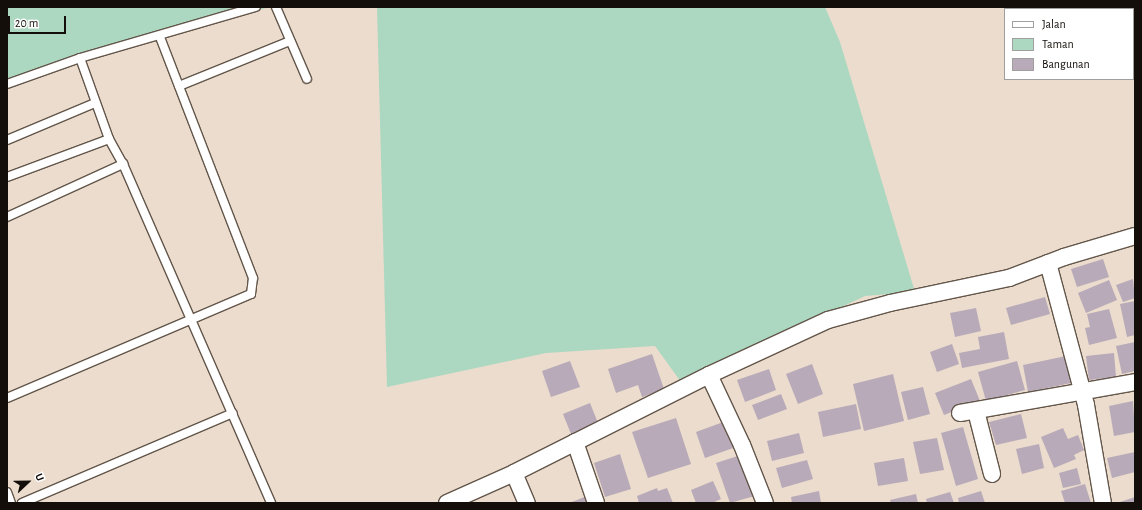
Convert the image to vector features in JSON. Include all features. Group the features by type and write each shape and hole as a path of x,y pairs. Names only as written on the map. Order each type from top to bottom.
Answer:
{"street":[{"path":"447,503 514,473 709,375 828,320 890,303 1009,278 1048,263 1135,236"},
{"path":"1048,263 1082,391 1103,503"},
{"path":"709,375 742,445 765,503"},
{"path":"960,413 1135,382"},
{"path":"976,411 992,474"},
{"path":"575,442 596,503"},
{"path":"514,473 527,503"}],"lane":[{"path":"7,84 80,58 160,37 256,7"},
{"path":"276,7 307,79"},
{"path":"7,398 252,294 254,287 160,37"},
{"path":"179,86 290,41"},
{"path":"80,58 109,139 123,164 271,503"},
{"path":"7,140 95,103"},
{"path":"7,177 109,139"},
{"path":"7,217 123,164"},
{"path":"22,503 233,413"},
{"path":"7,492 11,503"}],"green space":[{"path":"7,7 269,7 7,84"},
{"path":"377,7 825,7 840,42 915,292 865,296 681,382 655,346 546,353 387,387"}],"building":[{"path":"1103,259 1109,277 1077,287 1071,269"},
{"path":"1133,279 1135,298 1123,302 1116,285"},
{"path":"1109,280 1117,300 1086,313 1078,293"},
{"path":"1045,297 1050,314 1011,325 1006,308"},
{"path":"1135,301 1135,335 1127,337 1120,304"},
{"path":"976,308 981,331 955,337 950,313"},
{"path":"1109,309 1117,338 1089,345 1085,328 1090,327 1087,314"},
{"path":"1004,332 1009,359 962,368 959,353 980,349 978,337"},
{"path":"1135,342 1135,371 1122,374 1116,346"},
{"path":"952,344 959,364 937,372 930,352"},
{"path":"1114,353 1116,377 1089,380 1086,356"},
{"path":"652,354 664,389 642,397 638,385 616,393 608,369"},
{"path":"1071,355 1076,382 1028,392 1023,365"},
{"path":"570,361 580,387 551,397 542,371"},
{"path":"1017,361 1025,390 986,401 978,372"},
{"path":"812,364 823,394 798,404 786,374"},
{"path":"769,369 776,390 745,402 737,380"},
{"path":"893,374 904,421 864,431 853,384"},
{"path":"971,379 980,401 944,415 935,393"},
{"path":"923,387 930,414 908,420 901,392"},
{"path":"781,394 787,409 758,420 752,405"},
{"path":"1133,401 1135,432 1114,436 1109,406"},
{"path":"590,403 598,423 571,434 563,414"},
{"path":"856,404 861,429 823,437 818,412"},
{"path":"1021,414 1027,438 996,445 989,422"},
{"path":"676,418 691,464 648,478 632,432"},
{"path":"726,421 736,447 705,458 696,432"},
{"path":"963,427 978,479 956,486 941,433"},
{"path":"1063,428 1068,439 1078,435 1084,450 1074,455 1076,459 1054,468 1041,437"},
{"path":"799,433 804,453 772,461 767,441"},
{"path":"937,438 944,470 920,474 913,442"},
{"path":"1039,444 1044,468 1022,474 1016,449"},
{"path":"1135,452 1135,472 1112,478 1107,458"},
{"path":"620,454 631,489 605,497 594,463"},
{"path":"744,454 758,495 730,503 716,463"},
{"path":"904,458 908,481 878,486 874,463"},
{"path":"807,460 813,479 782,488 776,468"},
{"path":"1077,468 1081,484 1063,488 1059,473"},
{"path":"713,481 721,499 712,503 696,503 691,490"},
{"path":"1085,484 1091,503 1065,503 1061,491"},
{"path":"657,488 658,491 667,488 673,503 639,503 637,496"},
{"path":"819,491 821,503 792,503 791,497"},
{"path":"981,491 985,503 959,503 958,498"},
{"path":"950,492 954,503 927,503 926,499"},
{"path":"916,494 918,503 891,503 890,500"},
{"path":"590,495 593,503 569,503"},
{"path":"1135,497 1135,503 1117,503"}]}
